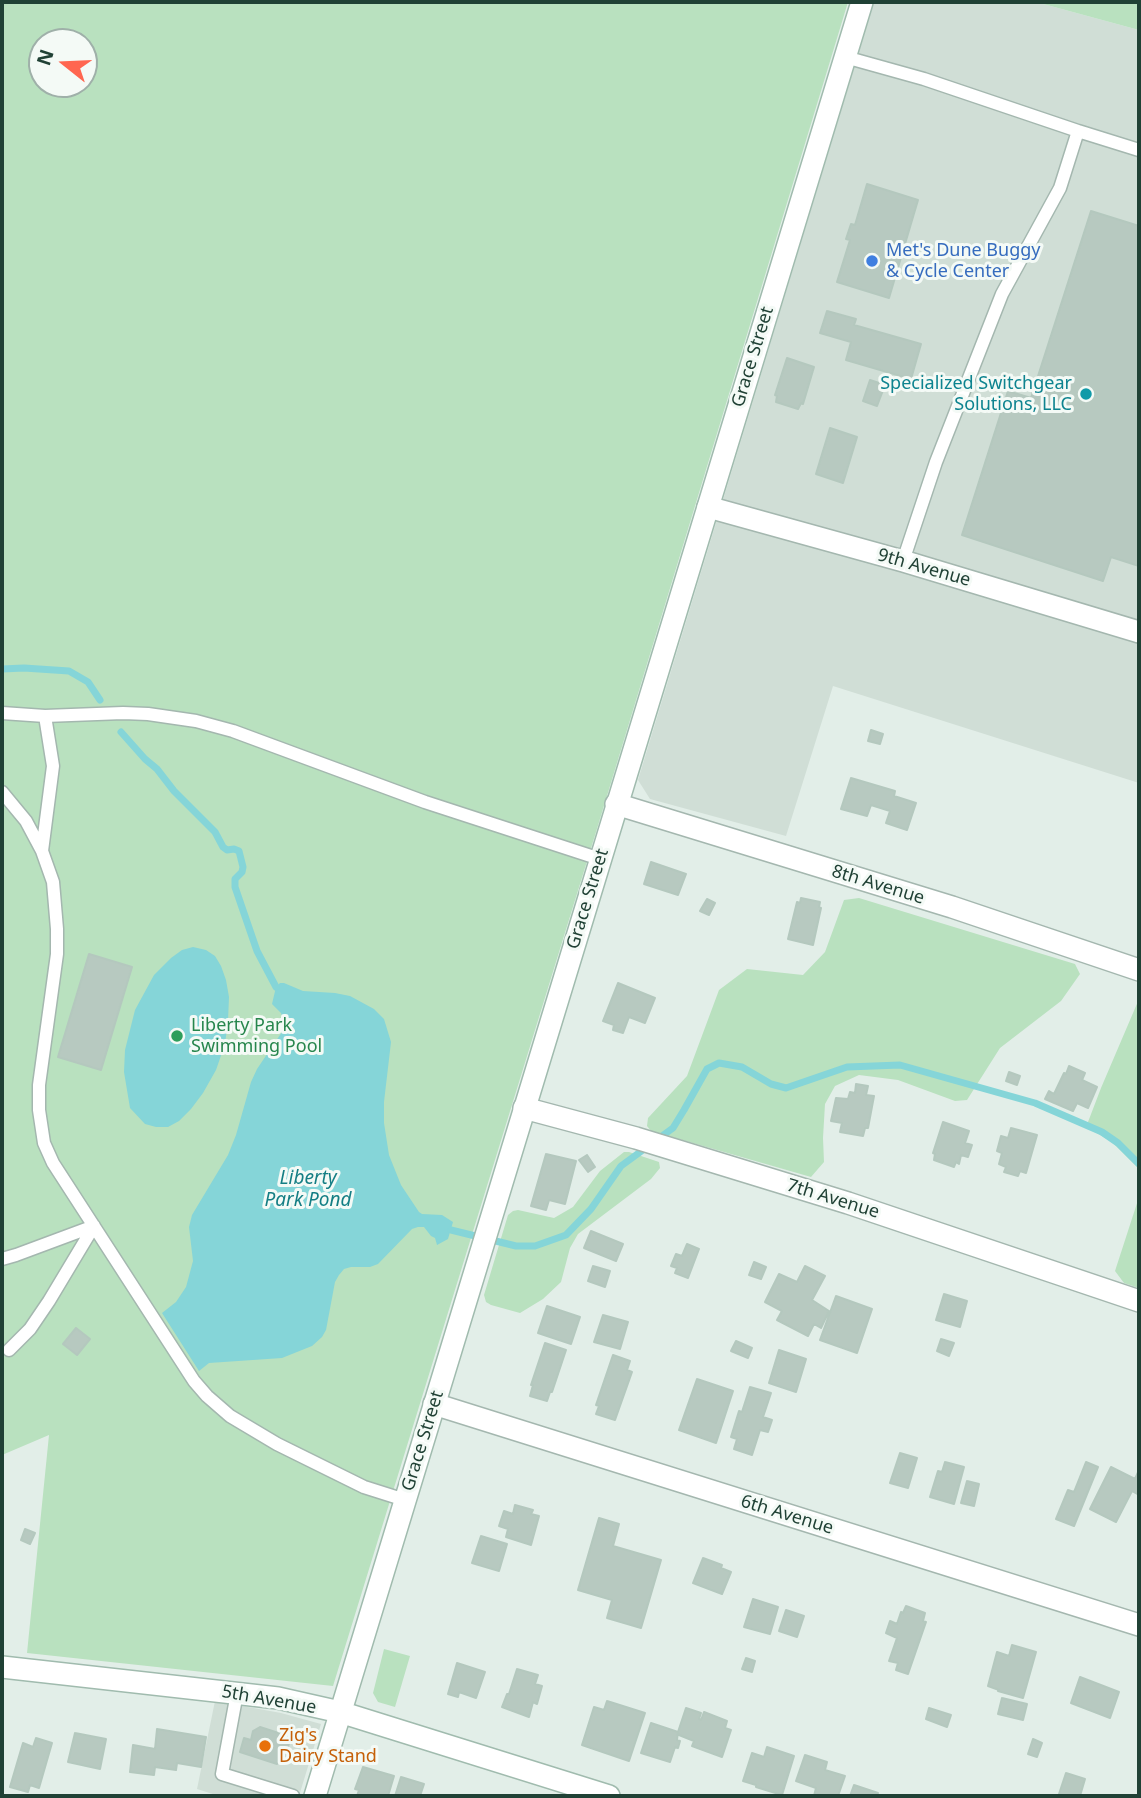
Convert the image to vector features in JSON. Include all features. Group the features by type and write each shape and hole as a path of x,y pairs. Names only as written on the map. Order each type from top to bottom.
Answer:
{"street":[{"name":"Grace Street","path":"315,1796 862,2"},
{"name":"9th Avenue","path":"708,506 1139,632"},
{"name":"8th Avenue","path":"617,804 952,908 1139,970"},
{"name":"7th Avenue","path":"524,1108 636,1138 848,1203 1139,1301"},
{"name":"6th Avenue","path":"434,1404 1139,1625"},
{"name":"5th Avenue","path":"2,1667 278,1698 340,1712 609,1796"}],"lane":[{"path":"845,57 924,79 1139,150"},
{"path":"903,561 936,462 1002,295 1060,188 1078,131"},
{"path":"2,713 45,716 148,714 208,724 425,802 600,859"},
{"path":"42,851 53,766 45,716"},
{"path":"2,792 26,821 42,851 53,882 57,954 39,1085 40,1126 53,1163 194,1381 230,1416 277,1444 365,1487 405,1500"},
{"path":"2,1259 94,1226"},
{"path":"4,1351 30,1329 94,1226"},
{"path":"237,1693 222,1774 293,1796"}],"shaded area":[{"path":"874,2 1036,2 1139,30 1139,783 833,686 786,836 650,799 638,780"},
{"path":"215,1701 281,1713 321,1724 299,1796 219,1796 197,1789"}],"green space":[{"path":"2,2 848,2 333,1686 27,1653 49,1435 2,1455"},
{"path":"1036,2 1139,2 1139,30"},
{"path":"859,898 1075,964 1080,974 1061,1001 1000,1048 967,1100 955,1101 898,1080 859,1075 835,1086 825,1104 824,1162 811,1177 651,1131 647,1126 648,1118 687,1076 719,990 747,969 803,975 825,952 844,900"},
{"path":"1139,999 1139,1169 1112,1142 1088,1128 1088,1122"},
{"path":"624,1152 659,1162 660,1168 651,1179 578,1234 570,1248 561,1282 543,1299 520,1313 486,1302 484,1295 508,1215 518,1210 554,1218 573,1207 600,1171"},
{"path":"1139,1197 1139,1288 1124,1283 1115,1271"},
{"path":"384,1649 410,1656 395,1707 378,1702 373,1693"}],"water":[{"name":"Liberty Park Swimming Pool","path":"193,947 206,950 215,956 226,980 229,997 225,1044 216,1070 191,1109 168,1127 156,1127 145,1124 130,1108 124,1072 125,1050 135,1010 154,975 182,950"},
{"name":"Liberty Park Pond","path":"280,983 303,991 350,996 374,1009 384,1019 391,1042 384,1102 389,1155 401,1185 419,1212 442,1215 453,1222 448,1239 437,1245 435,1238 424,1227 418,1227 412,1229 378,1264 344,1269 335,1282 326,1330 312,1346 282,1358 209,1363 199,1371 162,1313 176,1302 186,1287 193,1261 189,1227 192,1215 228,1155 251,1082 285,1025 281,1013 272,1004 276,987"}],"building":[{"name":"Met's Dune Buggy & Cycle Center","path":"867,184 918,200 889,298 837,282 850,240 846,239 851,224 855,225"},
{"name":"Specialized Switchgear Solutions, LLC","path":"1091,211 1139,226 1139,566 1111,557 1103,581 962,535 1008,391 1031,398"},
{"path":"827,311 856,319 854,325 921,344 911,379 846,360 851,342 820,333"},
{"path":"787,358 814,367 803,404 801,403 798,409 776,402 775,395"},
{"path":"870,380 885,385 877,406 863,401"},
{"path":"830,428 857,437 843,483 816,474"},
{"path":"871,730 883,734 880,744 868,741"},
{"path":"851,778 895,791 894,796 916,803 907,830 886,823 890,811 871,805 867,816 841,809"},
{"path":"651,862 686,874 678,895 644,884"},
{"path":"801,898 820,902 813,945 788,939 797,902 800,903"},
{"path":"707,899 715,903 709,915 700,911"},
{"path":"89,954 132,967 101,1070 58,1057"},
{"path":"618,983 655,998 645,1023 629,1017 623,1033 613,1030 614,1025 603,1021"},
{"path":"1069,1066 1085,1073 1082,1080 1097,1087 1088,1108 1077,1103 1073,1111 1045,1099 1049,1091 1054,1094"},
{"path":"1009,1072 1020,1076 1017,1085 1006,1081"},
{"path":"856,1084 868,1086 866,1095 874,1096 868,1128 865,1128 863,1136 840,1132 842,1123 831,1121 836,1098 848,1099 850,1092 855,1093"},
{"path":"943,1122 969,1131 965,1143 972,1145 968,1157 961,1155 959,1164 956,1162 954,1167 934,1160 933,1153"},
{"path":"1011,1128 1037,1135 1026,1173 1020,1171 1018,1176 1004,1172 1006,1167 999,1164 1002,1153 997,1151 1001,1136 1008,1138"},
{"path":"546,1154 576,1161 565,1204 549,1200 546,1210 531,1206"},
{"path":"587,1155 595,1167 588,1172 579,1160"},
{"path":"591,1231 623,1244 616,1261 584,1248"},
{"path":"687,1244 699,1249 688,1278 675,1273 677,1268 671,1266 676,1254 682,1256"},
{"path":"754,1262 766,1267 761,1279 749,1275"},
{"path":"593,1266 610,1271 605,1287 588,1281"},
{"path":"805,1266 825,1276 812,1300 829,1311 821,1328 814,1324 808,1336 777,1320 782,1311 765,1302 779,1274 797,1282"},
{"path":"944,1294 967,1301 960,1327 936,1320"},
{"path":"836,1296 872,1309 857,1353 820,1340"},
{"path":"547,1306 580,1317 571,1344 538,1333"},
{"path":"603,1315 628,1322 620,1349 594,1342"},
{"path":"76,1328 90,1339 77,1355 63,1344"},
{"path":"941,1339 954,1343 949,1356 937,1351"},
{"path":"736,1341 752,1348 748,1358 731,1351"},
{"path":"545,1343 566,1350 547,1401 530,1396"},
{"path":"779,1350 806,1359 796,1392 769,1383"},
{"path":"613,1355 630,1361 627,1370 632,1372 615,1420 596,1414 599,1406 596,1405"},
{"path":"697,1379 733,1391 716,1443 679,1430"},
{"path":"750,1387 771,1393 763,1417 772,1420 768,1432 760,1430 752,1455 734,1449 737,1439 731,1437"},
{"path":"900,1453 917,1458 908,1488 890,1483"},
{"path":"945,1462 964,1467 954,1504 930,1497 938,1471 942,1472"},
{"path":"1086,1462 1098,1467 1074,1526 1056,1519 1068,1490 1074,1492"},
{"path":"1111,1467 1135,1479 1139,1470 1139,1495 1132,1491 1116,1522 1090,1509"},
{"path":"967,1481 979,1484 974,1506 961,1503"},
{"path":"515,1505 533,1510 531,1514 539,1516 531,1545 506,1537 508,1529 499,1526 504,1511 513,1514"},
{"path":"599,1518 619,1524 613,1546 661,1560 641,1628 607,1618 612,1600 578,1590"},
{"path":"25,1529 35,1533 30,1544 21,1540"},
{"path":"481,1536 507,1544 499,1571 472,1563"},
{"path":"703,1558 722,1565 721,1568 731,1572 722,1594 693,1583"},
{"path":"753,1599 778,1607 770,1634 744,1627"},
{"path":"906,1606 925,1613 923,1621 926,1622 908,1674 896,1670 898,1663 889,1661 897,1638 886,1633 890,1621 897,1624"},
{"path":"786,1610 804,1616 797,1637 779,1631"},
{"path":"1012,1645 1036,1652 1023,1698 988,1686 997,1652 1009,1656"},
{"path":"746,1658 755,1661 752,1672 742,1669"},
{"path":"457,1663 485,1672 476,1698 459,1692 458,1697 448,1694"},
{"path":"517,1669 538,1675 535,1684 542,1686 537,1704 533,1702 529,1717 502,1707"},
{"path":"1080,1677 1119,1692 1110,1718 1071,1703"},
{"path":"1002,1698 1027,1704 1023,1720 998,1714"},
{"path":"607,1701 645,1713 629,1761 582,1745 594,1707 604,1710"},
{"path":"686,1708 701,1713 701,1720 704,1712 727,1721 725,1728 731,1730 722,1757 692,1746 694,1741 679,1735"},
{"path":"929,1708 951,1715 947,1727 926,1719"},
{"path":"651,1723 678,1732 677,1740 680,1741 670,1762 641,1753"},
{"name":"Zig's Dairy Stand","path":"260,1727 291,1737 284,1760 277,1764 240,1752 244,1738 251,1740 253,1731"},
{"path":"157,1729 206,1737 201,1767 177,1763 176,1770 155,1767 154,1775 130,1772 133,1745 155,1749"},
{"path":"75,1733 106,1739 100,1769 68,1762"},
{"path":"36,1738 52,1743 39,1788 30,1785 28,1792 10,1787 23,1743 33,1747"},
{"path":"1033,1739 1042,1743 1037,1757 1028,1754"},
{"path":"767,1747 794,1756 782,1795 743,1781 752,1753 764,1757"},
{"path":"805,1755 827,1762 825,1770 845,1776 838,1796 814,1796 816,1788 796,1781"},
{"path":"363,1767 394,1776 388,1796 357,1796 359,1790 355,1789"},
{"path":"1066,1773 1085,1779 1080,1796 1059,1794"},
{"path":"401,1777 424,1784 420,1796 395,1796"},
{"path":"854,1785 878,1793 877,1796 850,1796"}],"waterway":[{"path":"2,669 69,671 88,682 100,700"},
{"path":"121,732 215,832 223,847 239,851 243,867 235,879 235,887 257,951 276,987"},
{"path":"451,1230 516,1246 535,1246 566,1235 591,1209 621,1166 673,1128 707,1069 719,1063 742,1067 771,1084 786,1088 847,1067 900,1065 1035,1103 1102,1132 1118,1143 1139,1164"}],"place":[{"name":"Met's Dune Buggy & Cycle Center","path":"872,261"},
{"name":"Specialized Switchgear Solutions, LLC","path":"1086,394"},
{"name":"Liberty Park Swimming Pool","path":"177,1036"},
{"name":"Zig's Dairy Stand","path":"265,1746"}]}
